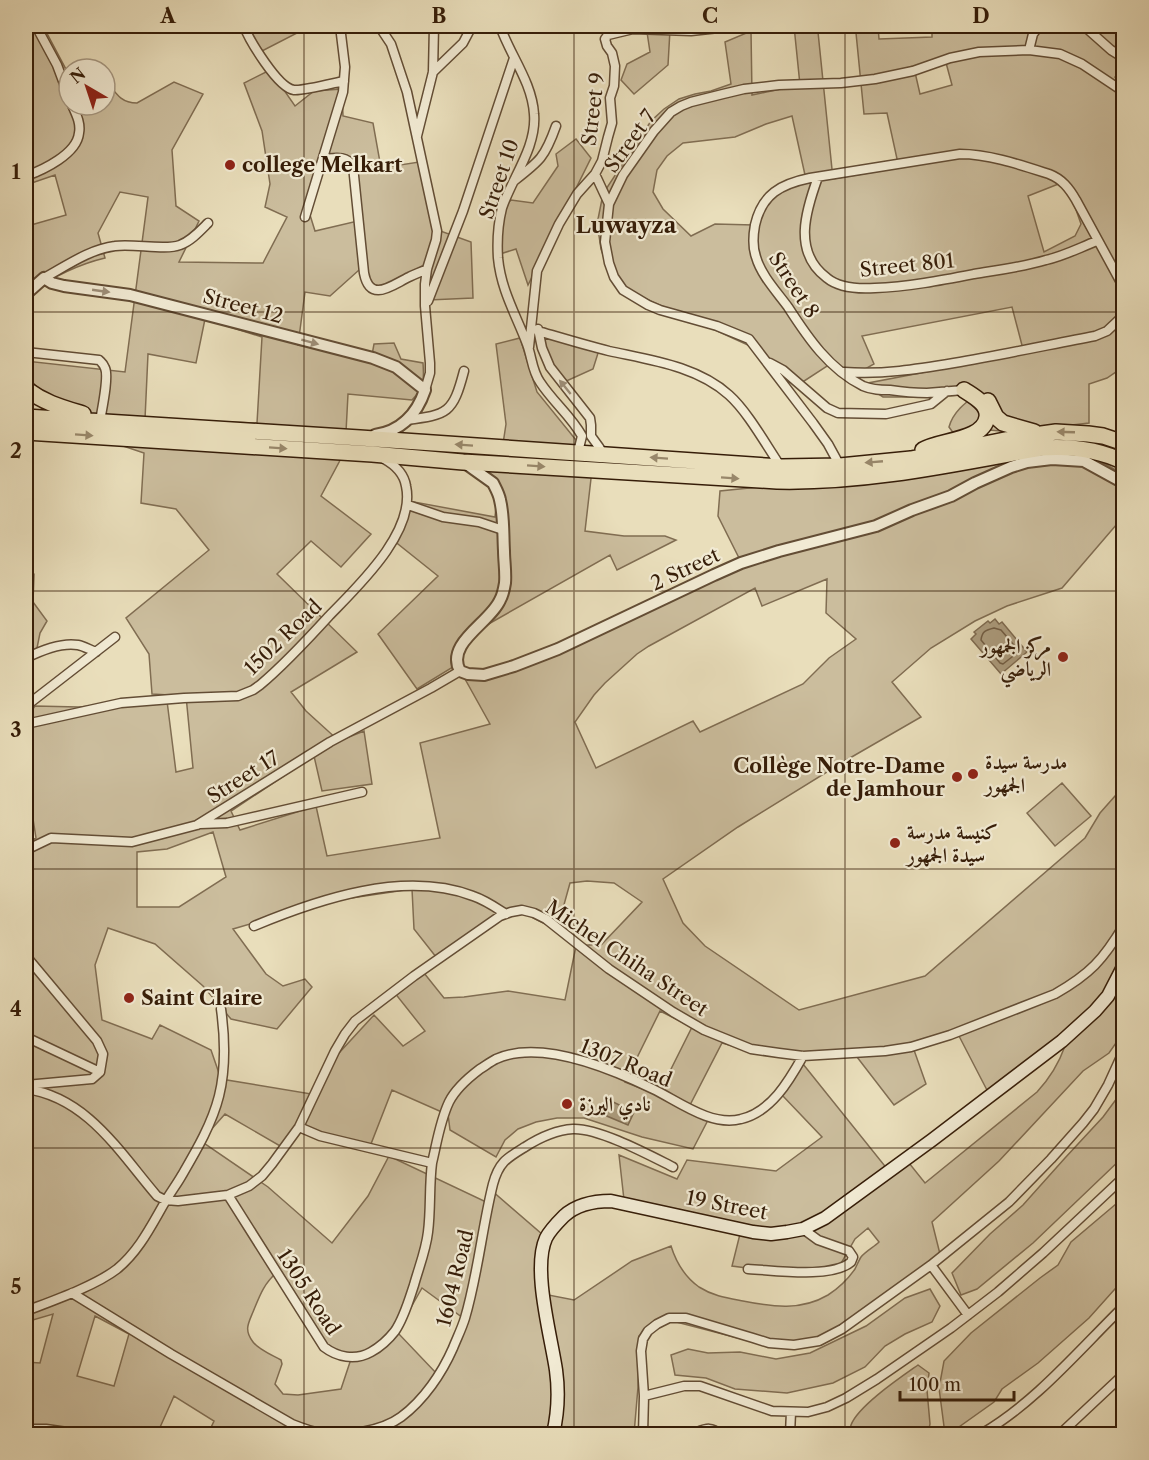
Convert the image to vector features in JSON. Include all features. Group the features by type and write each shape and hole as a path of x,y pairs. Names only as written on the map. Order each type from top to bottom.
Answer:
{"highway":[{"path":"26,389 53,405 98,421"},
{"path":"912,459 924,448 969,436 986,422 985,407 978,399 964,390"},
{"path":"964,390 977,392 985,398 992,406 996,417 1003,423 1040,434"},
{"path":"26,417 781,467 840,466 912,459 1056,432 1103,436 1124,443"},
{"path":"26,432 795,482 873,477 1055,447 1095,452 1124,462"}],"main road":[{"name":"19 Street","path":"553,1434 557,1419 557,1383 551,1336 542,1294 542,1253 546,1238 556,1223 568,1212 596,1201 611,1202 762,1233 771,1234 803,1229 825,1218 1062,1041 1108,996 1124,965"}],"street":[{"path":"36,26 57,65"},
{"path":"244,26 248,37 262,58 285,87 295,90 344,81"},
{"path":"305,217 343,93 345,68 339,26"},
{"path":"360,438 392,430 406,420 418,408 425,390 430,363 425,284 437,231 407,92 391,44 379,26"},
{"path":"417,137 433,72 434,26"},
{"path":"433,72 463,43 472,26"},
{"name":"Street 10","path":"500,26 508,48 526,83 534,115 533,131 528,147 501,215 498,257 502,283 529,347 539,381 586,436 600,447 603,454"},
{"name":"Street 9","path":"529,347 537,271 559,224 577,194 595,174 602,161 612,123 610,98 614,86 615,66 605,39 608,35 633,29 691,32 737,26"},
{"path":"1029,50 1033,34 1039,26"},
{"path":"1084,26 1124,58"},
{"name":"Street 7","path":"840,466 828,444 752,342 717,326 660,310 640,301 623,290 614,277 605,242 609,204 623,175 654,131 671,112 691,102 744,89 762,86 857,82 913,71 979,52 1048,51 1070,57 1124,92"},
{"path":"425,306 463,211 514,58"},
{"path":"26,176 43,170 62,158 74,145 80,134 77,117"},
{"path":"514,181 543,156 556,126"},
{"name":"Street 8","path":"964,390 915,393 871,388 841,372 817,348 763,272 756,258 753,244 754,232 759,212 768,197 779,188 792,182 818,177 960,154 992,158 1057,177 1068,187 1124,288"},
{"path":"323,159 340,158 349,161 352,166 363,273 370,287 386,290 427,269"},
{"path":"595,174 609,204"},
{"name":"Street 801","path":"818,177 808,204 805,238 812,260 821,273 831,281 845,286 874,288 982,273 1047,260 1097,240"},
{"path":"26,294 44,278 105,248 124,245 178,246 189,240 208,223"},
{"name":"Street 12","path":"44,278 64,286 130,295 373,358 396,367 425,390"},
{"path":"533,314 550,367 590,418 591,425 578,452"},
{"path":"841,372 863,373 916,369 1095,336 1107,332 1124,315"},
{"path":"538,331 576,343 679,368 712,381 737,403 781,467"},
{"path":"26,352 99,360 106,369 106,378 98,421"},
{"path":"766,360 783,370 827,408 838,413 886,414 931,404 947,391"},
{"path":"406,420 446,411 457,397 464,371"},
{"path":"372,454 390,462 400,472 407,489 408,505 443,517 478,522 503,530"},
{"name":"2 Street","path":"460,671 484,675 514,666 741,563 799,545 876,526 1027,462 1052,459 1084,461 1124,483"},
{"path":"460,671 456,661 461,644 495,609 504,590 505,582 500,499 493,483 463,462"},
{"path":"493,483 499,464"},
{"name":"1502 Road","path":"26,724 121,703 238,696 253,690 267,680 315,631 382,557 398,533 408,505"},
{"path":"26,706 115,637"},
{"path":"26,658 64,645 79,645 96,652"},
{"name":"Street 17","path":"26,850 51,838 132,842 197,825 330,742 460,671"},
{"path":"197,825 227,823 362,792"},
{"path":"26,1087 52,1096 84,1114 118,1147 157,1196 165,1200 205,1199 228,1195 249,1186 272,1164 299,1127 335,1051 356,1021 414,976 506,914 475,896 457,891 425,886 398,886 325,901 254,926"},
{"name":"Michel Chiha Street","path":"506,914 522,910 546,919 609,969 673,1012 704,1029 750,1049 803,1056 912,1047 1015,1010 1054,994 1086,974 1107,953 1124,925"},
{"path":"26,956 97,1041 103,1054 100,1072 92,1079 26,1087"},
{"path":"26,1311 101,1280 130,1257 142,1241 165,1200 182,1176 212,1116 219,1095 224,1058 221,1009"},
{"path":"26,1037 100,1072"},
{"path":"643,1434 644,1396 641,1351 643,1339 657,1323 669,1318 686,1318 770,1342 794,1345 819,1341 842,1329 931,1265 1009,1202 1094,1109 1124,1050"},
{"name":"1307 Road","path":"432,1163 440,1126 450,1101 459,1087 495,1059 512,1054 552,1054 570,1057 629,1078 706,1116 732,1120 750,1116 768,1104 790,1078 803,1056"},
{"path":"299,1127 320,1136 432,1163"},
{"name":"1604 Road","path":"72,1293 292,1424 323,1434 368,1430 387,1425 401,1417 431,1385 446,1362 465,1321 493,1184 497,1171 505,1160 531,1143 572,1129 584,1130 609,1138 673,1167"},
{"name":"1305 Road","path":"228,1195 324,1347 339,1356 357,1357 367,1354 388,1340 403,1315 424,1252 430,1212 432,1163"},
{"path":"644,1396 684,1386 700,1386 772,1411 808,1412 827,1407 846,1398 895,1366 998,1292 1124,1177"},
{"path":"748,1269 800,1272 831,1271 848,1266 853,1257 849,1251 818,1240 803,1229"},
{"path":"931,1265 968,1315"},
{"path":"981,1434 1003,1422 1029,1400 1124,1306"},
{"path":"1060,1434 1124,1374"},
{"path":"790,1434 791,1412"},
{"path":"696,1434 706,1428 715,1429 720,1434"},
{"path":"26,1429 81,1434"}],"shaded area":[{"path":"26,26 43,26 59,57 57,57 57,117 117,117 117,95 126,101 137,103 174,82 203,94 172,150 176,206 199,221 179,262 263,263 287,217 265,207 270,184 262,131 244,83 270,70 295,106 314,91 342,89 343,116 373,123 381,168 419,162 432,228 471,242 473,298 429,300 436,281 418,271 375,291 359,270 330,296 305,292 298,345 372,355 374,344 394,343 401,359 423,363 421,387 412,400 348,394 345,451 321,496 371,534 341,567 311,541 277,574 357,652 291,692 306,711 339,741 364,731 372,784 322,791 314,756 231,811 240,830 316,806 327,856 440,838 420,743 490,724 465,679 532,661 643,615 741,562 718,516 720,491 876,475 1027,450 1094,458 1123,476 1123,517 1062,588 1007,606 975,621 931,648 892,682 921,717 738,827 663,879 683,923 705,946 799,1010 925,976 1085,838 1100,813 1123,787 1123,1033 1109,1053 1083,1071 999,1161 932,1222 940,1254 833,1331 807,1342 761,1344 661,1318 639,1336 634,1434 208,1434 214,1421 174,1396 157,1434 26,1434 26,1362 40,1363 53,1314 26,1322 26,844 36,838 26,784 26,718 35,706 79,707 167,701 176,772 193,768 186,696 152,694 149,654 126,618 209,550 176,509 141,503 144,453 76,430 26,375 26,361 125,372 148,197 120,192 98,233 105,258 64,273 26,295 26,187 31,225 66,215 55,175 26,185","holes":["326,159 351,159 358,221 315,231 310,215","205,319 262,337 257,423 145,419 148,354 196,363","827,579 826,613 856,639 829,658 803,684 700,732 693,721 596,768 575,722 605,683 649,646 755,588 762,606","213,832 226,877 179,907 137,907 137,852 167,849","587,881 614,883 642,902 602,944 576,946 565,1000 508,991 444,998 424,973 394,992 425,1031 403,1046 374,1015 339,1053 311,1094 221,1079 211,1050 160,1025 152,1039 102,1020 95,965 108,928 155,944 203,986 231,1019 277,1029 312,987 305,979 283,986 266,974 233,929 324,902 412,889 414,929 440,962 506,915 526,914 557,930 570,883","660,1011 692,1027 658,1095 625,1082","959,1036 989,1094 1065,1046 1054,1070 1037,1092 925,1183 905,1158 888,1170 803,1064 781,1094 822,1137 776,1171 687,1160 677,1179 619,1155 625,1209 740,1234 732,1266 823,1268 840,1265 855,1239 868,1228 879,1242 861,1257 846,1280 828,1295 797,1306 765,1305 710,1293 699,1287 685,1274 671,1246 632,1261 574,1300 543,1294 547,1249 550,1241 491,1190 486,1202 389,1156 368,1196 332,1243 268,1187 201,1141 225,1114 287,1150 299,1132 369,1149 392,1090 448,1114 450,1130 496,1157 505,1140 518,1129 536,1122 557,1118 584,1118 642,1137 693,1149 708,1120 688,1109 722,1043 740,1048 857,1057 894,1105 926,1084 914,1050","277,1272 329,1349 352,1356 341,1389 298,1395 283,1394 275,1384 282,1364 281,1360 256,1345 250,1338 248,1330 260,1295","422,1288 463,1318 437,1374 397,1332","95,1316 129,1334 114,1386 77,1376"]},
{"path":"246,26 298,26 301,31 262,51"},
{"path":"794,26 878,26 879,39 932,37 932,26 1116,26 1123,32 1123,72 1115,77 1124,85 1123,367 1107,378 1089,384 1089,423 1012,432 989,430 954,434 949,427 953,417 977,394 883,397 863,384 1024,353 1012,307 862,336 874,364 853,376 827,366 798,385 748,345 622,288 607,266 601,249 598,219 606,189 651,121 679,99 731,84 725,42 751,31 752,95 800,85","holes":["818,32 856,33 864,114 887,113 899,168 833,179","945,59 952,85 920,94 914,68","792,116 805,175 763,203 754,225 715,224 691,236 663,209 653,192 657,170 667,156 683,143 735,137","1066,181 1081,224 1075,236 1044,252 1028,196"]},
{"path":"670,30 668,65 634,94 621,80 627,64 650,52 647,32"},
{"path":"576,139 591,158 528,285 516,249 500,254 499,245 506,205 511,200 533,203 558,166 556,154"},
{"path":"541,332 599,350 593,369 562,383 551,362"},
{"path":"520,338 537,392 593,461 585,531 624,536 665,536 676,540 617,570 610,555 485,626 478,631 456,659 453,667 417,689 378,634 438,576 393,540 409,501 495,517 494,485 480,455 501,457 506,424 496,344"},
{"path":"26,568 34,574 33,602 47,621 40,633 36,653 26,661"},
{"path":"1062,783 1091,816 1055,846 1027,813"},
{"path":"1123,1090 1123,1157 1033,1243 977,1289 961,1295 952,1273 990,1234 1023,1205 1103,1117"},
{"path":"1123,1198 1123,1280 1089,1318 1038,1363 1002,1389 994,1402 949,1434 945,1434 939,1388 944,1361 971,1333 1058,1265 1071,1242"},
{"path":"930,1289 940,1306 932,1322 885,1346 865,1367 833,1383 787,1393 735,1389 706,1378 675,1375 671,1355 688,1349 708,1353 740,1352 776,1359 810,1353 866,1326 905,1298"},
{"path":"918,1365 929,1373 927,1390 930,1424 928,1434 850,1434 851,1425 862,1409"}],"water":[{"path":"995,619 999,624 1002,622 1027,652 1001,674 971,639 976,634 974,632 988,621 990,623"},
{"path":"609,1100 634,1112 628,1125 602,1114"}],"place":[{"name":"college Melkart","path":"230,165"},
{"name":"مركز الجمهور الرياضي","path":"1063,657"},
{"name":"مدرسة سيدة الجمهور","path":"973,774"},
{"name":"Collège Notre-Dame de Jamhour","path":"957,777"},
{"name":"كنيسة مدرسة سيدة الجمهور","path":"895,843"},
{"name":"Saint Claire","path":"129,998"},
{"name":"نادي اليرزة","path":"567,1104"}],"district":[{"name":"Luwayza","path":"626,225"}]}
